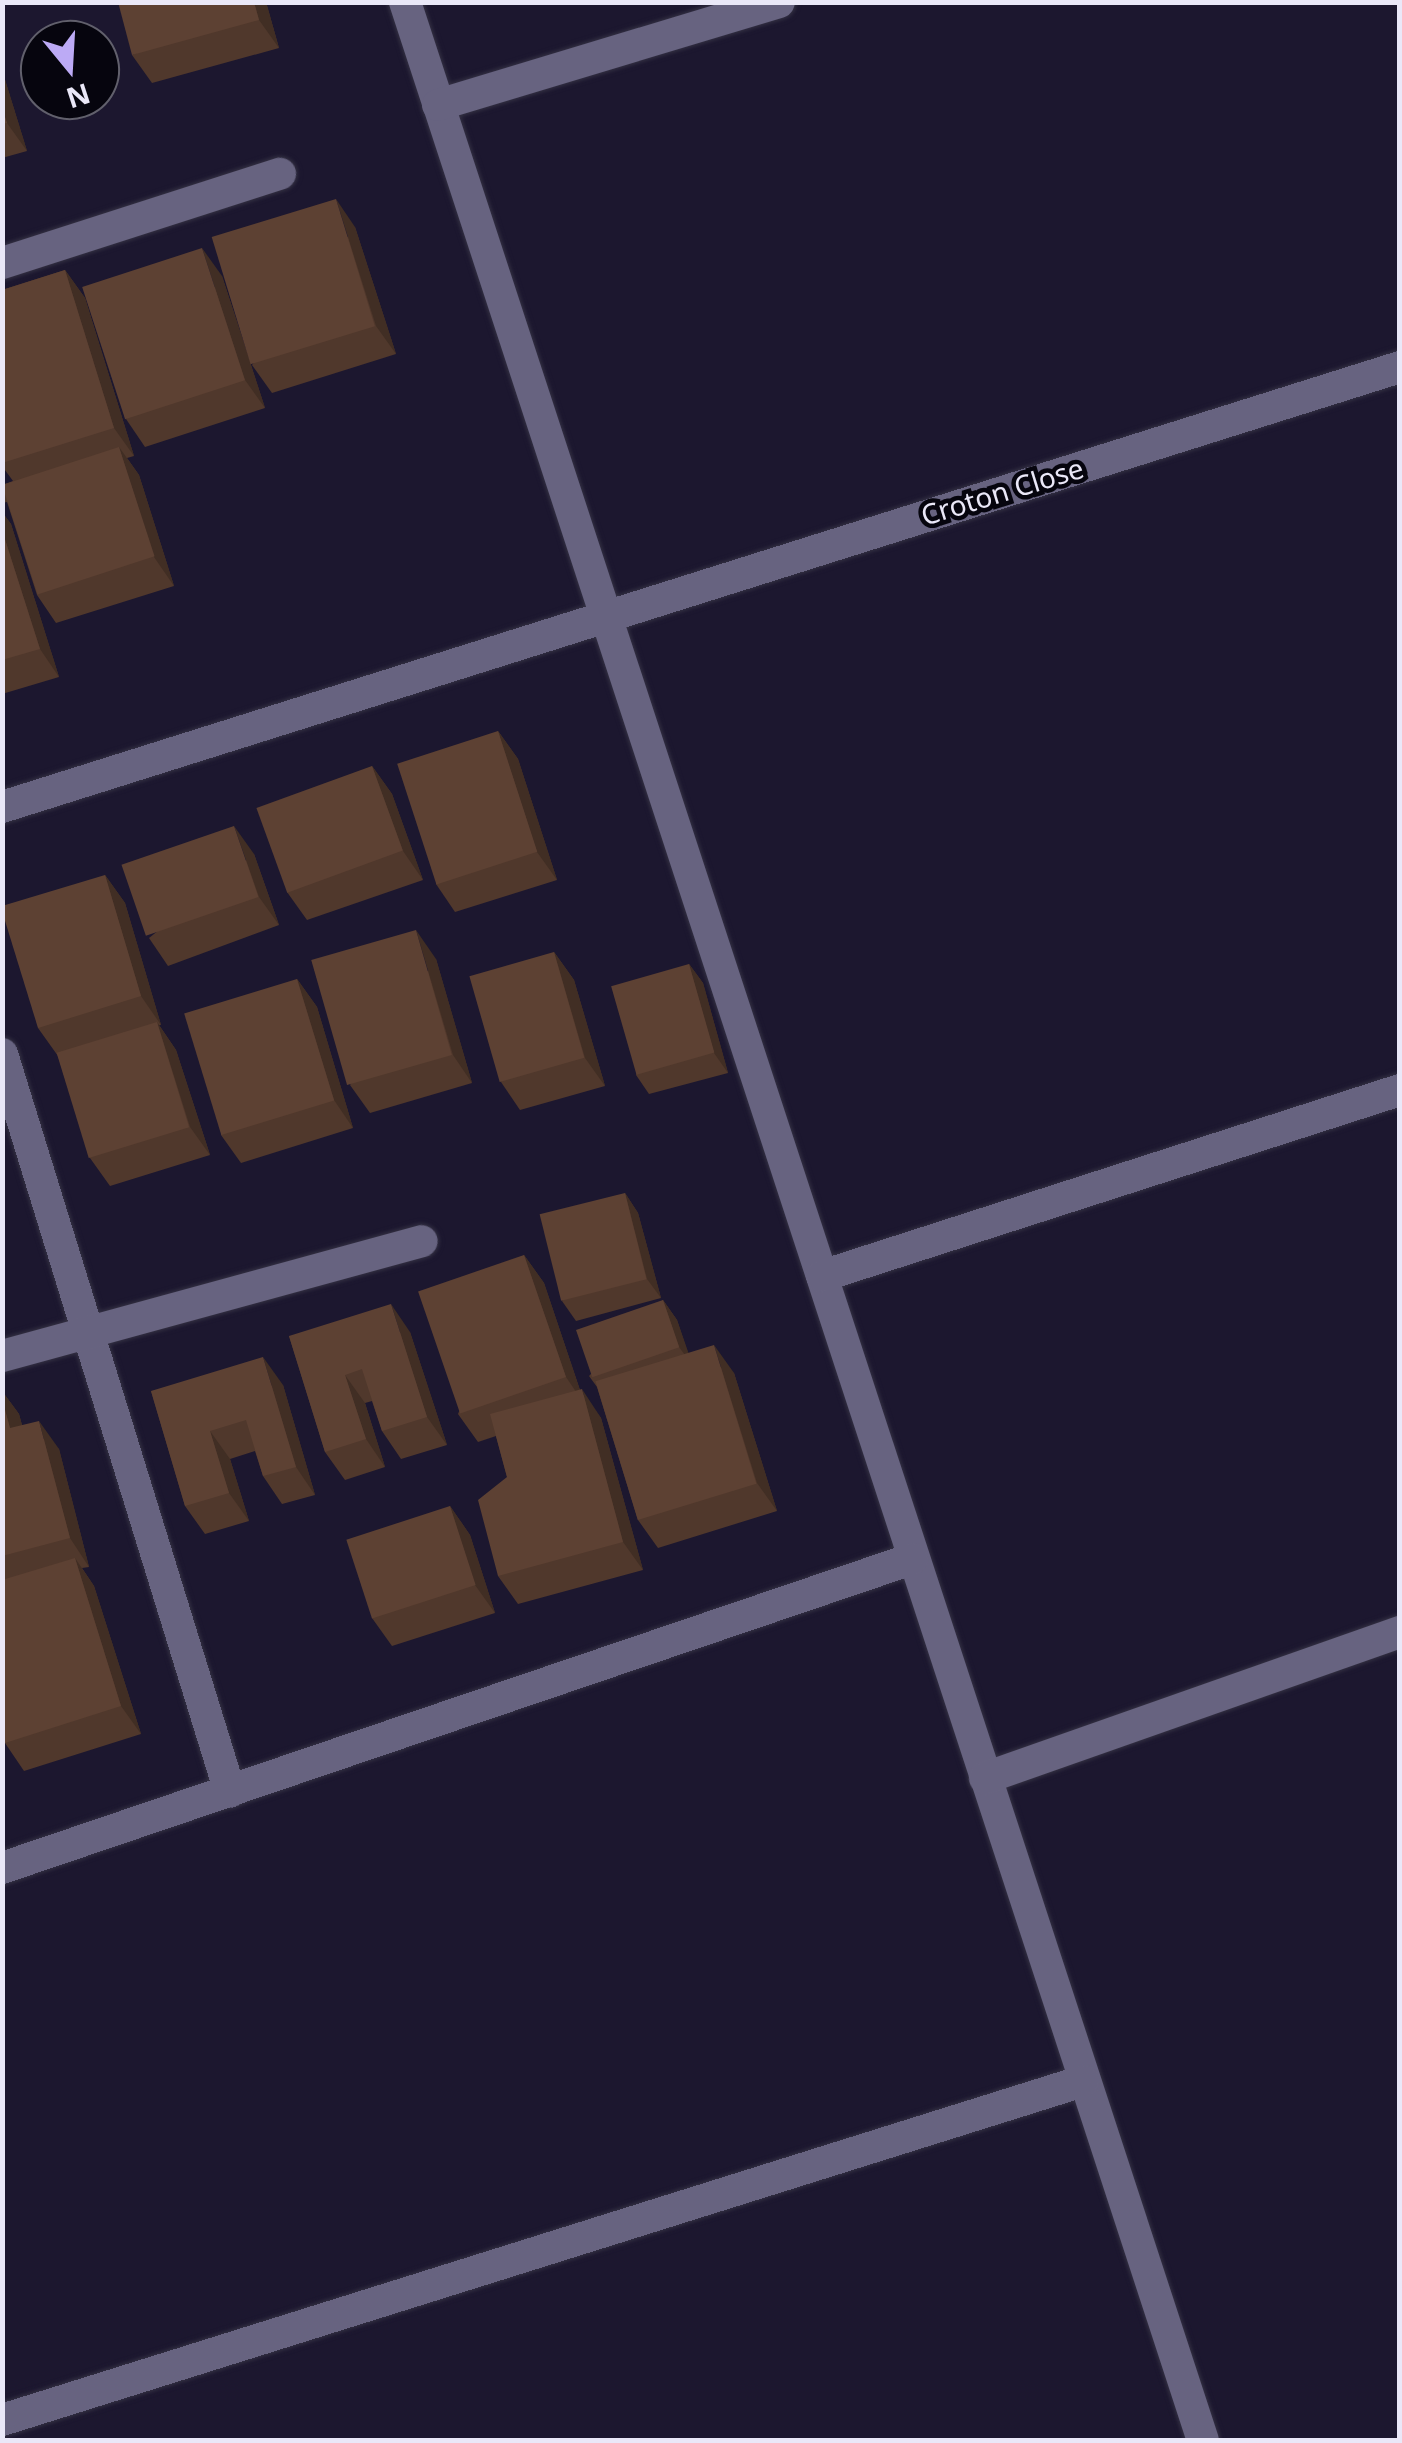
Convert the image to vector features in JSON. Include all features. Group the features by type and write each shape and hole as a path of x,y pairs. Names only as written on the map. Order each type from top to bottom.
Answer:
{"street":[{"path":"405,2 1082,2080 1203,2440"},
{"path":"438,104 778,2"},
{"path":"2,263 280,174"},
{"name":"Croton Close","path":"2,807 1400,367"},
{"path":"2,1054 82,1334 230,1792"},
{"path":"822,1276 1400,1090"},
{"path":"2,1356 422,1241"},
{"path":"2,1868 912,1559"},
{"path":"985,1778 1400,1632"},
{"path":"2,2420 1082,2080"}],"building":[{"path":"118,2 254,2 259,20 132,55"},
{"path":"336,199 375,326 251,364 212,237"},
{"path":"202,248 245,380 125,419 82,287"},
{"path":"65,270 114,428 2,463 2,290"},
{"path":"119,447 155,556 38,594 2,485"},
{"path":"2,530 40,649 2,660"},
{"path":"498,731 537,852 436,885 397,764"},
{"path":"372,766 403,851 287,893 256,808"},
{"path":"234,826 258,897 146,936 121,865"},
{"path":"105,875 141,996 38,1028 2,906"},
{"path":"416,930 452,1055 347,1085 311,960"},
{"path":"554,952 584,1058 500,1082 469,976"},
{"path":"689,964 714,1052 636,1075 611,986"},
{"path":"297,979 334,1100 221,1135 184,1013"},
{"path":"157,1022 189,1127 89,1158 57,1053"},
{"path":"625,1193 647,1279 561,1301 540,1214"},
{"path":"524,1255 566,1377 460,1413 418,1291"},
{"path":"663,1300 679,1347 592,1377 576,1330"},
{"path":"391,1304 427,1417 382,1431 362,1369 345,1375 366,1439 325,1452 289,1336"},
{"path":"714,1345 756,1484 638,1520 595,1381"},
{"path":"263,1357 296,1467 263,1476 246,1420 210,1431 229,1493 185,1506 151,1391"},
{"path":"582,1389 623,1542 498,1576 478,1500 507,1477 490,1414"},
{"path":"2,1399 10,1428 39,1421 70,1538 2,1556"},
{"path":"450,1506 476,1585 372,1619 346,1540"},
{"path":"75,1558 121,1706 5,1743 2,1580"}]}
